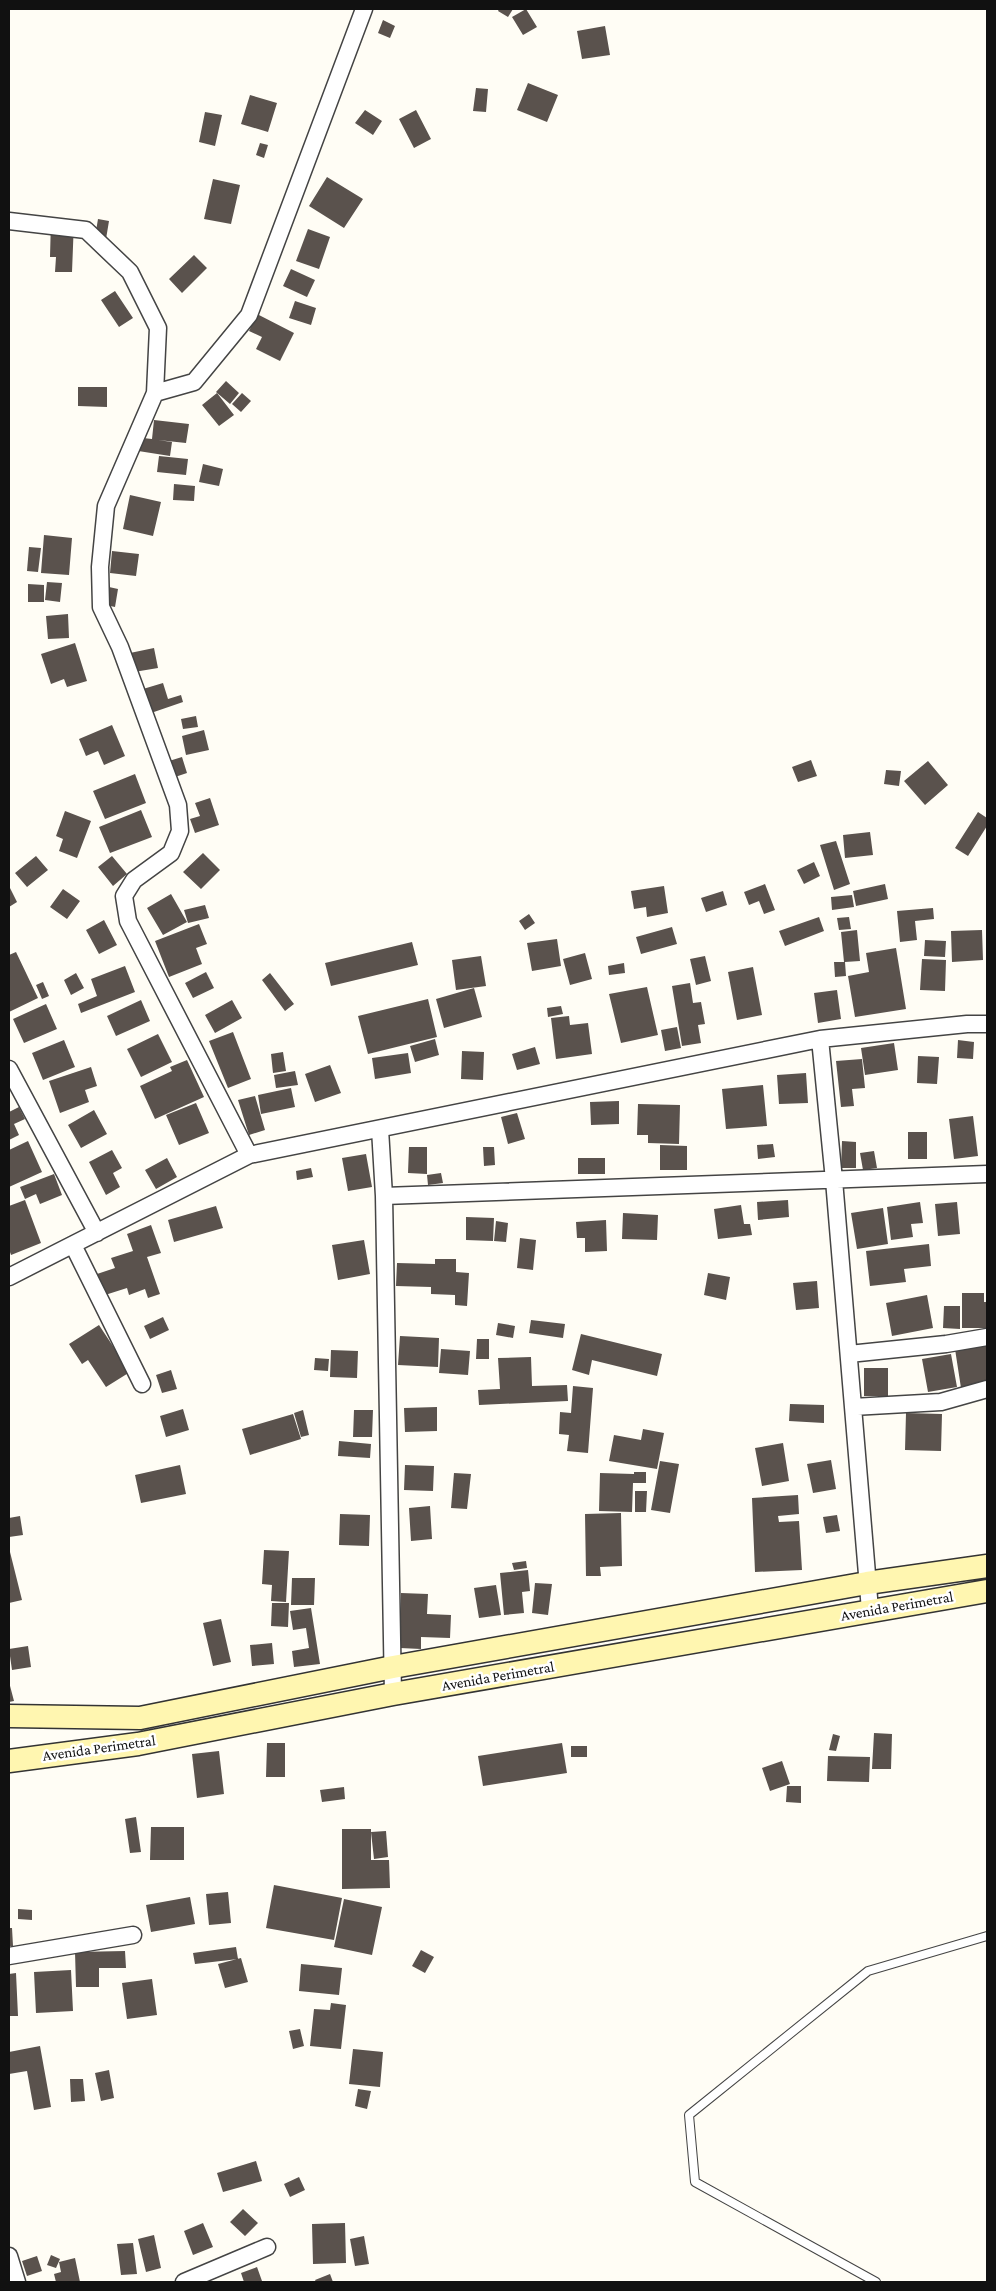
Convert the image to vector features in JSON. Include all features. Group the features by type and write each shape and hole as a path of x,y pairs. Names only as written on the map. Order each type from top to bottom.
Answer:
{"main road":[{"name":"Avenida Perimetral","path":"9,1716 140,1718 393,1667 867,1583 987,1566"},
{"name":"Avenida Perimetral","path":"9,1761 138,1744 393,1694 987,1591"}],"street":[{"path":"155,393 194,382 249,315 364,9"},
{"path":"9,221 86,230 130,272 158,328 155,393 106,506 100,567 101,607 120,647 178,805 180,831 171,853 134,880 124,896 128,921 250,1155"},
{"path":"9,1277 250,1155 820,1040 967,1024 987,1024"},
{"path":"820,1040 834,1180 870,1610"},
{"path":"9,1069 97,1233"},
{"path":"380,1129 384,1196 393,1694"},
{"path":"384,1196 987,1174"},
{"path":"73,1245 142,1384"},
{"path":"849,1354 946,1344 987,1337"},
{"path":"853,1406 941,1402 987,1389"},
{"path":"9,1956 133,1935"},
{"path":"184,2282 267,2247"},
{"path":"9,2256 17,2282"}],"lane":[{"path":"876,2282 695,2182 689,2115 868,1971 987,1936"}],"building":[{"path":"499,9 513,9 508,17 498,11"},
{"path":"526,9 537,27 523,35 512,17"},
{"path":"383,20 395,26 390,38 378,33"},
{"path":"605,26 610,55 582,59 577,31"},
{"path":"528,83 558,95 547,122 517,110"},
{"path":"476,88 488,89 486,112 473,111"},
{"path":"250,95 277,103 268,132 241,124"},
{"path":"365,110 382,121 373,135 355,123"},
{"path":"416,110 431,139 414,148 399,119"},
{"path":"205,112 222,115 215,146 199,142"},
{"path":"260,143 268,145 264,158 256,155"},
{"path":"327,177 363,199 344,228 309,206"},
{"path":"213,179 240,185 231,224 204,219"},
{"path":"98,219 109,221 106,239 95,237"},
{"path":"51,220 74,221 72,272 55,272 56,257 50,257"},
{"path":"308,229 330,237 319,269 296,261"},
{"path":"194,255 207,268 182,293 169,279"},
{"path":"291,269 315,280 307,297 283,286"},
{"path":"115,291 133,318 119,327 101,300"},
{"path":"295,301 316,308 311,325 289,318"},
{"path":"257,314 294,333 280,361 256,349 262,337 249,331"},
{"path":"226,381 239,393 230,404 216,392"},
{"path":"78,387 107,387 107,407 78,406"},
{"path":"217,393 234,415 219,426 202,405"},
{"path":"242,393 251,401 241,412 232,404"},
{"path":"154,420 189,424 186,443 158,440 172,442 170,456 132,450 134,437 152,439"},
{"path":"159,456 188,459 186,475 157,472"},
{"path":"203,464 223,469 219,486 199,482"},
{"path":"174,484 195,486 194,501 173,500"},
{"path":"130,495 161,502 153,536 123,529"},
{"path":"44,535 72,538 69,575 41,573"},
{"path":"29,547 41,548 38,572 27,571"},
{"path":"112,551 139,554 136,576 110,573"},
{"path":"47,582 62,583 60,602 45,600"},
{"path":"28,584 44,585 44,602 28,602"},
{"path":"100,585 118,589 115,607 96,603"},
{"path":"68,614 69,638 48,639 46,616"},
{"path":"75,643 87,681 67,687 64,679 51,684 41,654"},
{"path":"154,648 158,668 134,672 130,653"},
{"path":"163,683 168,699 181,695 183,702 151,713 143,689"},
{"path":"196,716 198,727 183,729 181,719"},
{"path":"112,725 125,756 104,765 98,751 86,756 79,739"},
{"path":"204,730 209,750 186,755 182,736"},
{"path":"182,757 187,773 175,777 169,761"},
{"path":"811,760 817,776 798,782 792,767"},
{"path":"928,761 948,785 925,805 904,781"},
{"path":"886,770 901,771 899,786 884,784"},
{"path":"135,774 146,803 105,819 93,791"},
{"path":"210,798 219,825 195,833 190,819 200,816 195,803"},
{"path":"141,810 152,837 110,853 99,827"},
{"path":"65,811 91,821 77,858 59,851 63,839 56,836"},
{"path":"978,812 987,818 987,826 968,856 955,848"},
{"path":"870,832 873,855 845,858 843,835"},
{"path":"836,841 850,884 834,890 820,845"},
{"path":"203,853 220,870 201,889 183,872"},
{"path":"36,856 48,870 27,887 15,873"},
{"path":"112,856 127,874 113,886 98,867"},
{"path":"814,862 820,876 804,884 797,870"},
{"path":"765,884 775,910 764,914 759,901 749,905 744,892"},
{"path":"885,884 888,899 856,906 853,891"},
{"path":"9,886 17,902 9,907"},
{"path":"664,886 668,913 647,917 646,907 634,909 631,891"},
{"path":"63,889 80,901 67,919 50,907"},
{"path":"723,891 727,905 706,912 701,898"},
{"path":"171,894 187,922 163,935 147,908"},
{"path":"852,895 854,907 832,910 831,897"},
{"path":"205,905 209,918 188,923 184,910"},
{"path":"933,908 934,919 915,921 917,940 900,942 897,911"},
{"path":"529,914 535,923 525,930 519,921"},
{"path":"819,917 824,931 785,946 779,931"},
{"path":"849,917 851,929 839,930 837,918"},
{"path":"104,920 117,945 99,954 86,930"},
{"path":"199,924 207,944 196,948 202,964 169,977 155,941"},
{"path":"672,927 677,944 641,954 636,937"},
{"path":"857,930 860,961 845,962 846,976 835,977 834,962 844,962 841,932"},
{"path":"982,930 983,960 952,962 951,931"},
{"path":"557,939 561,966 532,971 527,943"},
{"path":"925,940 946,941 945,957 924,956"},
{"path":"412,942 418,965 331,986 325,963"},
{"path":"896,948 906,1009 855,1017 848,976 869,972 866,953"},
{"path":"16,952 38,998 9,1012 9,955"},
{"path":"585,953 592,979 570,985 563,959"},
{"path":"481,956 486,986 456,990 452,960"},
{"path":"705,956 711,981 696,985 690,959"},
{"path":"922,959 946,960 945,991 920,990"},
{"path":"624,963 625,973 609,975 608,966"},
{"path":"125,966 135,992 81,1013 78,1004 97,996 91,979"},
{"path":"753,967 762,1015 737,1020 728,972"},
{"path":"206,972 214,988 193,998 185,983"},
{"path":"76,973 84,988 71,995 64,980"},
{"path":"270,973 294,1004 285,1011 262,980"},
{"path":"43,982 49,996 42,999 36,985"},
{"path":"690,983 693,1003 701,1002 705,1024 698,1025 701,1043 682,1046 672,986"},
{"path":"647,987 658,1035 621,1043 609,994"},
{"path":"474,988 482,1017 444,1028 436,999"},
{"path":"837,990 841,1019 818,1023 814,993"},
{"path":"428,999 437,1037 368,1054 358,1016"},
{"path":"141,1000 150,1021 116,1036 107,1016"},
{"path":"232,1000 242,1018 215,1033 205,1015"},
{"path":"46,1004 57,1029 24,1043 13,1019"},
{"path":"561,1006 563,1014 548,1017 547,1008"},
{"path":"569,1016 570,1025 588,1023 592,1054 556,1059 551,1018"},
{"path":"677,1027 681,1048 665,1051 661,1030"},
{"path":"233,1032 251,1079 228,1088 209,1041"},
{"path":"158,1034 172,1062 141,1077 127,1049"},
{"path":"435,1039 439,1055 415,1062 410,1046"},
{"path":"64,1040 75,1067 43,1080 32,1053"},
{"path":"958,1040 974,1042 973,1059 957,1058"},
{"path":"894,1043 898,1070 865,1075 861,1048"},
{"path":"535,1047 540,1064 517,1070 512,1054"},
{"path":"462,1051 484,1052 483,1080 461,1079"},
{"path":"283,1052 286,1071 273,1073 271,1054"},
{"path":"408,1053 411,1073 375,1079 372,1058"},
{"path":"918,1056 939,1057 937,1084 917,1083"},
{"path":"862,1059 865,1088 852,1089 854,1106 841,1107 836,1061"},
{"path":"187,1060 204,1097 155,1119 140,1086 172,1071 170,1067"},
{"path":"330,1065 341,1093 315,1102 305,1074"},
{"path":"91,1067 97,1086 85,1090 89,1102 60,1113 49,1081"},
{"path":"295,1071 298,1085 276,1088 274,1075"},
{"path":"806,1073 808,1103 779,1104 777,1075"},
{"path":"763,1085 767,1126 726,1129 722,1089"},
{"path":"291,1088 295,1107 261,1114 258,1095"},
{"path":"255,1096 265,1130 249,1135 238,1100"},
{"path":"619,1101 619,1124 591,1125 590,1102"},
{"path":"196,1103 209,1133 179,1145 166,1115"},
{"path":"638,1104 680,1105 679,1144 648,1143 648,1135 637,1135"},
{"path":"19,1107 25,1119 14,1124 19,1135 9,1140 9,1112"},
{"path":"94,1110 107,1134 81,1148 68,1125"},
{"path":"517,1113 525,1139 508,1144 501,1117"},
{"path":"973,1116 978,1156 954,1159 949,1119"},
{"path":"908,1132 927,1132 927,1159 908,1159"},
{"path":"28,1141 42,1172 9,1187 9,1150"},
{"path":"842,1141 856,1142 856,1168 841,1168"},
{"path":"773,1144 775,1157 758,1159 757,1145"},
{"path":"660,1145 687,1146 687,1170 660,1170"},
{"path":"409,1147 427,1147 427,1174 408,1173"},
{"path":"483,1147 494,1147 495,1165 484,1166"},
{"path":"112,1150 122,1168 113,1173 120,1187 106,1195 89,1162"},
{"path":"874,1151 877,1168 863,1170 860,1153"},
{"path":"366,1154 372,1187 348,1191 342,1158"},
{"path":"167,1158 177,1177 156,1189 145,1170"},
{"path":"578,1158 605,1158 605,1174 578,1174"},
{"path":"311,1168 313,1177 297,1180 296,1171"},
{"path":"441,1173 443,1183 428,1185 427,1175"},
{"path":"54,1174 62,1195 40,1204 36,1194 25,1199 20,1187"},
{"path":"25,1200 41,1243 11,1255 9,1249 9,1206"},
{"path":"788,1200 789,1217 758,1220 757,1202"},
{"path":"920,1202 923,1223 911,1224 913,1237 891,1240 887,1207"},
{"path":"957,1202 960,1234 938,1236 935,1204"},
{"path":"741,1205 744,1224 750,1224 752,1235 718,1239 714,1209"},
{"path":"216,1206 223,1228 174,1242 168,1220"},
{"path":"883,1208 888,1244 857,1249 851,1213"},
{"path":"623,1213 658,1215 657,1240 622,1239"},
{"path":"466,1217 494,1218 493,1241 466,1240"},
{"path":"606,1220 607,1251 585,1252 585,1238 577,1238 576,1222"},
{"path":"496,1221 508,1223 506,1242 494,1241"},
{"path":"151,1225 161,1253 147,1257 160,1294 148,1298 145,1289 129,1295 127,1288 105,1295 97,1274 115,1268 111,1258 133,1251 127,1234"},
{"path":"520,1238 536,1240 533,1270 517,1268"},
{"path":"364,1240 370,1274 338,1280 332,1245"},
{"path":"929,1244 931,1266 904,1269 906,1282 870,1286 866,1251"},
{"path":"435,1259 456,1259 456,1272 469,1273 467,1306 455,1305 455,1295 431,1294 431,1287 396,1286 397,1263 435,1264"},
{"path":"708,1273 730,1277 726,1300 704,1295"},
{"path":"817,1281 819,1308 796,1310 793,1283"},
{"path":"962,1293 984,1293 984,1302 987,1302 987,1328 962,1328"},
{"path":"927,1295 933,1328 892,1336 886,1303"},
{"path":"944,1306 960,1306 960,1329 943,1328"},
{"path":"163,1317 169,1330 150,1339 144,1326"},
{"path":"531,1320 565,1324 563,1338 529,1333"},
{"path":"498,1323 515,1326 513,1338 496,1335"},
{"path":"99,1325 130,1372 106,1387 88,1360 82,1364 69,1344"},
{"path":"581,1334 662,1354 657,1376 592,1360 589,1375 572,1370"},
{"path":"400,1336 439,1338 438,1367 398,1365"},
{"path":"477,1339 489,1339 489,1359 476,1359"},
{"path":"987,1344 987,1384 961,1388 955,1349"},
{"path":"441,1349 470,1351 468,1375 439,1373"},
{"path":"331,1350 358,1351 357,1378 330,1377"},
{"path":"951,1354 957,1387 928,1392 922,1359"},
{"path":"531,1357 532,1386 567,1385 568,1401 479,1405 478,1390 500,1389 498,1358"},
{"path":"315,1358 329,1359 328,1371 314,1370"},
{"path":"864,1368 888,1368 888,1396 864,1396"},
{"path":"171,1370 177,1389 162,1393 156,1375"},
{"path":"573,1386 593,1388 588,1453 567,1451 569,1435 559,1434 560,1412 571,1413"},
{"path":"790,1404 824,1405 824,1423 789,1421"},
{"path":"437,1407 437,1431 405,1432 404,1408"},
{"path":"183,1409 189,1430 166,1437 160,1416"},
{"path":"303,1410 309,1435 301,1437 294,1413"},
{"path":"354,1410 373,1410 372,1437 353,1437"},
{"path":"906,1413 942,1414 941,1451 905,1450"},
{"path":"293,1414 301,1439 250,1455 242,1429"},
{"path":"643,1429 664,1433 657,1469 609,1461 614,1435 641,1440"},
{"path":"339,1441 371,1444 370,1458 338,1456"},
{"path":"783,1443 789,1481 762,1486 755,1448"},
{"path":"831,1460 836,1489 813,1493 807,1464"},
{"path":"660,1461 679,1464 670,1513 651,1510"},
{"path":"180,1465 186,1494 141,1503 135,1475"},
{"path":"405,1465 434,1466 433,1491 404,1490"},
{"path":"634,1472 646,1472 646,1483 633,1483 632,1512 599,1511 600,1473 634,1474"},
{"path":"454,1473 471,1474 467,1509 451,1508"},
{"path":"635,1491 647,1491 646,1512 635,1512"},
{"path":"798,1495 799,1514 778,1516 779,1522 799,1521 802,1570 755,1572 752,1498"},
{"path":"430,1506 432,1539 411,1541 409,1508"},
{"path":"621,1513 622,1566 600,1567 601,1576 586,1576 585,1514"},
{"path":"340,1514 370,1515 369,1546 339,1545"},
{"path":"837,1515 840,1531 826,1533 823,1517"},
{"path":"20,1516 23,1535 9,1537 9,1518"},
{"path":"9,1548 22,1600 9,1603"},
{"path":"264,1550 289,1551 286,1602 271,1601 272,1585 262,1584"},
{"path":"526,1561 527,1568 514,1570 512,1563"},
{"path":"528,1570 530,1591 522,1592 524,1613 504,1615 500,1573"},
{"path":"292,1578 315,1578 314,1605 291,1605"},
{"path":"535,1583 552,1584 548,1615 532,1613"},
{"path":"496,1585 501,1615 479,1618 474,1588"},
{"path":"401,1593 428,1594 427,1614 451,1615 450,1638 421,1637 421,1649 400,1648"},
{"path":"272,1603 289,1603 288,1627 271,1626"},
{"path":"311,1608 320,1664 294,1667 292,1651 309,1648 306,1628 293,1630 290,1611"},
{"path":"221,1619 231,1662 213,1666 203,1623"},
{"path":"272,1643 274,1664 252,1666 250,1645"},
{"path":"28,1646 31,1667 12,1670 9,1649"},
{"path":"9,1682 14,1701 9,1702"},
{"path":"874,1733 892,1734 891,1769 872,1769"},
{"path":"833,1734 840,1736 836,1751 829,1750"},
{"path":"267,1743 285,1743 285,1777 266,1777"},
{"path":"562,1743 567,1773 483,1786 478,1756"},
{"path":"571,1746 587,1746 587,1757 571,1757"},
{"path":"219,1751 224,1794 197,1798 192,1754"},
{"path":"828,1756 870,1757 869,1782 827,1781"},
{"path":"782,1761 790,1784 770,1791 762,1768"},
{"path":"787,1786 801,1786 801,1803 786,1802"},
{"path":"344,1787 345,1799 322,1802 320,1790"},
{"path":"136,1817 141,1852 130,1853 125,1819"},
{"path":"151,1827 184,1827 184,1860 150,1860"},
{"path":"342,1829 371,1829 371,1860 389,1860 390,1888 342,1889"},
{"path":"386,1831 388,1857 374,1859 371,1832"},
{"path":"274,1885 342,1898 334,1940 266,1928"},
{"path":"228,1892 231,1923 209,1925 206,1894"},
{"path":"190,1897 195,1924 151,1932 146,1905"},
{"path":"344,1899 382,1907 372,1955 334,1947"},
{"path":"18,1909 32,1910 32,1920 18,1919"},
{"path":"9,1928 12,1928 13,1946 9,1946"},
{"path":"236,1947 238,1959 195,1964 193,1953"},
{"path":"421,1950 434,1957 425,1973 412,1966"},
{"path":"125,1951 126,1968 99,1968 99,1987 76,1987 75,1952"},
{"path":"241,1958 248,1982 225,1988 218,1964"},
{"path":"301,1964 342,1968 339,1995 299,1991"},
{"path":"71,1970 73,2011 36,2013 34,1972"},
{"path":"16,1973 18,2016 9,2016 9,1974"},
{"path":"152,1979 157,2015 127,2019 122,1983"},
{"path":"331,2003 346,2005 341,2049 310,2046 314,2009 330,2010"},
{"path":"300,2029 304,2046 293,2049 289,2031"},
{"path":"40,2046 51,2107 34,2110 27,2071 9,2074 9,2052"},
{"path":"353,2049 383,2052 380,2087 349,2084"},
{"path":"109,2070 114,2098 101,2101 95,2073"},
{"path":"70,2079 83,2079 85,2101 71,2102"},
{"path":"358,2089 371,2091 367,2109 355,2106"},
{"path":"256,2161 262,2181 223,2192 217,2173"},
{"path":"299,2177 305,2190 290,2197 284,2184"},
{"path":"243,2209 258,2223 245,2236 230,2222"},
{"path":"203,2223 213,2247 193,2255 184,2231"},
{"path":"345,2223 346,2263 313,2264 312,2224"},
{"path":"154,2235 161,2268 146,2272 138,2239"},
{"path":"364,2236 369,2264 355,2266 350,2239"},
{"path":"133,2243 137,2274 121,2275 117,2244"},
{"path":"51,2255 60,2259 56,2268 47,2265"},
{"path":"37,2256 42,2271 27,2276 22,2261"},
{"path":"75,2258 80,2282 56,2282 54,2274 61,2272 59,2262"},
{"path":"257,2267 262,2281 244,2282 241,2273"},
{"path":"330,2274 333,2282 316,2282 315,2280"}]}
